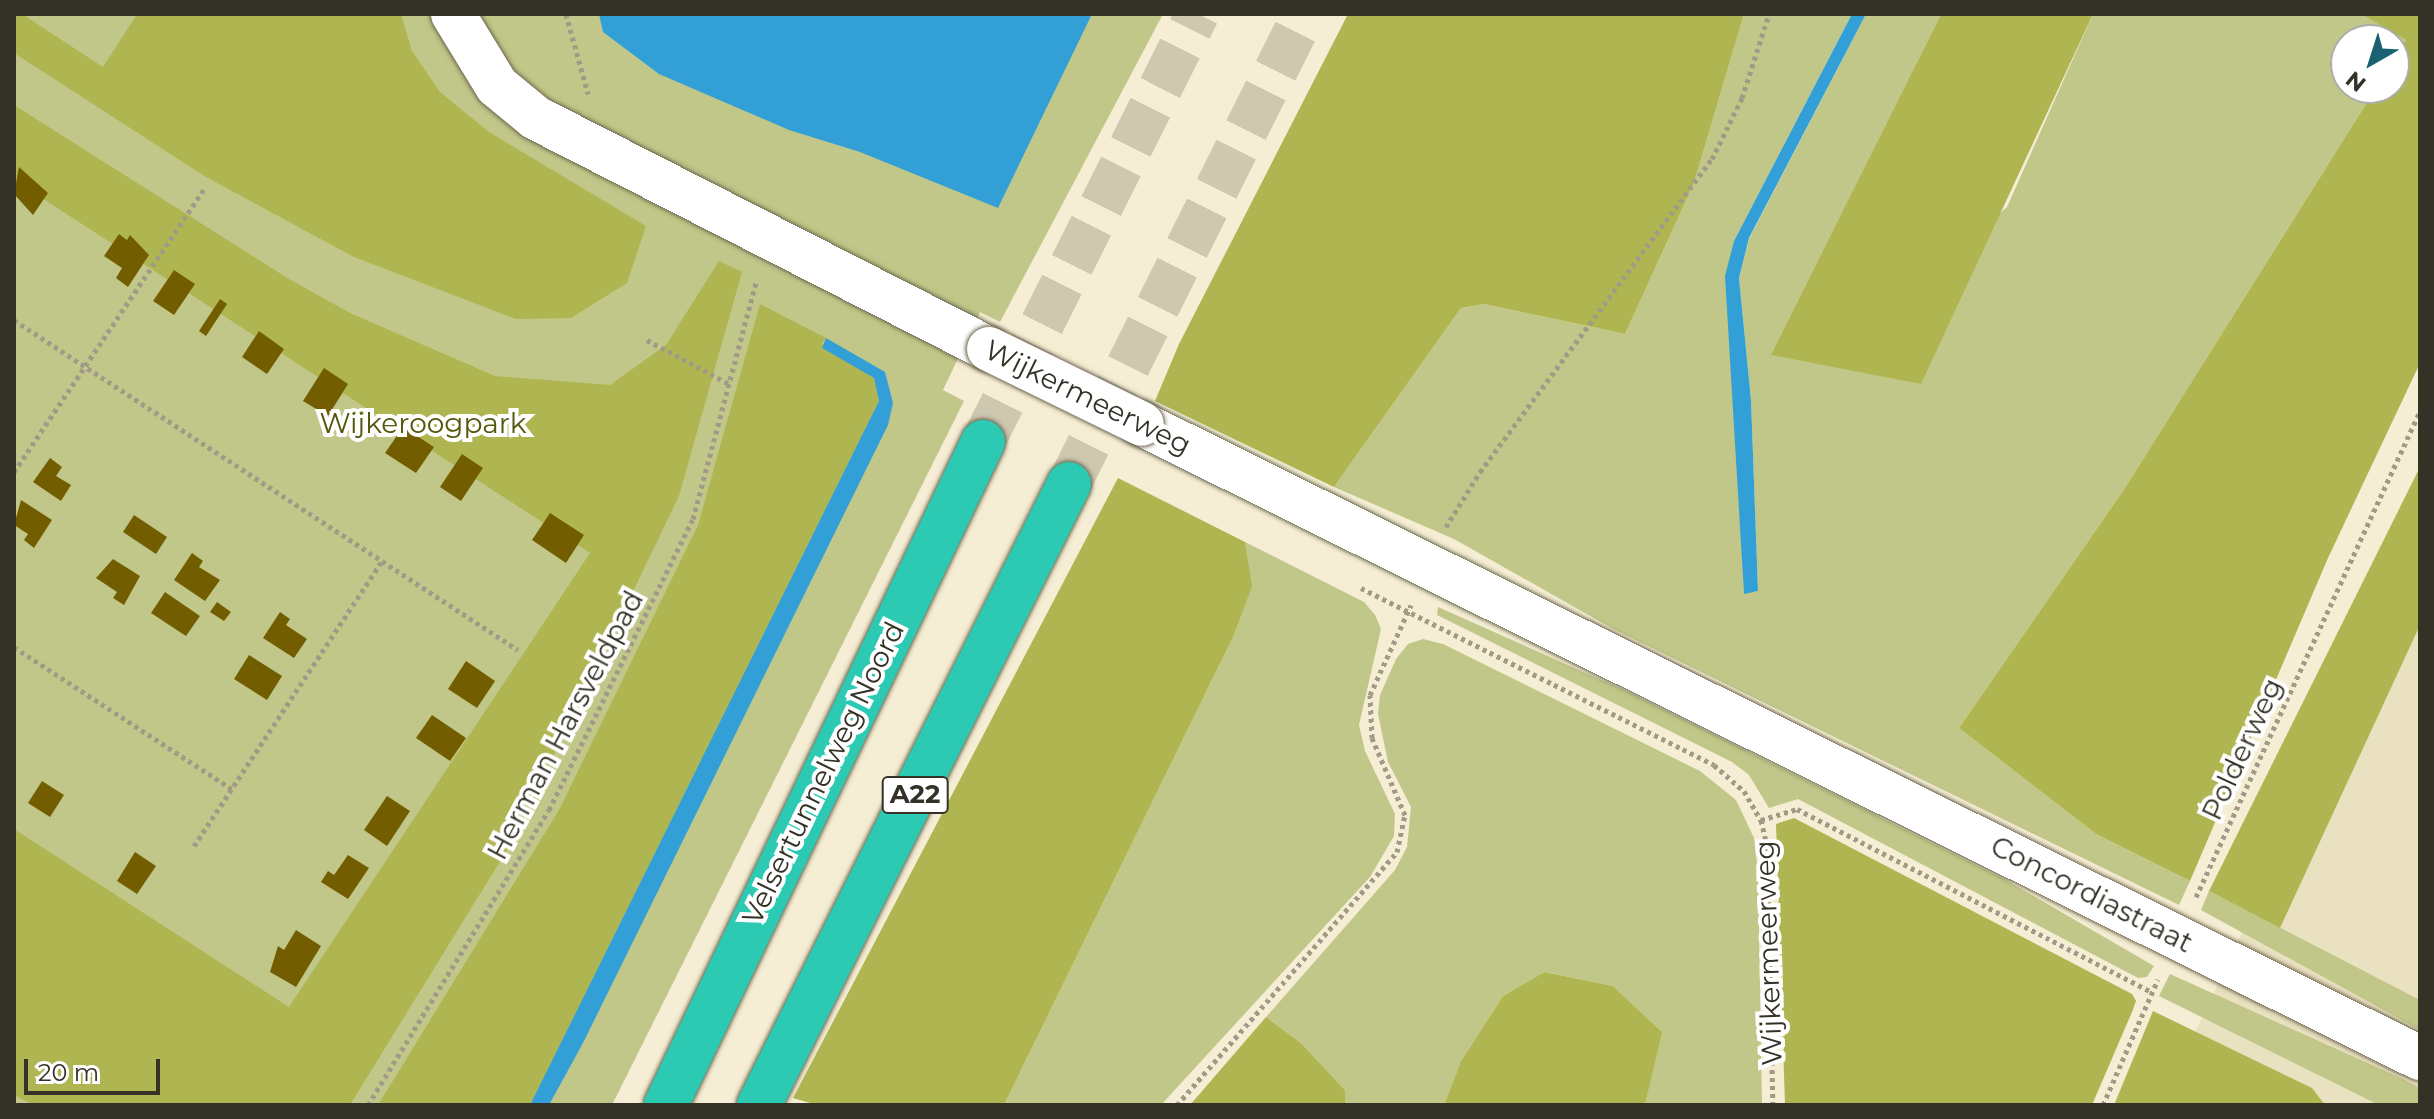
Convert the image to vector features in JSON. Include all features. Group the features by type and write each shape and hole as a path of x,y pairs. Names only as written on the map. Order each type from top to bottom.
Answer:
{"highway":[{"name":"Velsertunnelweg Noord","path":"666,1105 983,442"},
{"name":"A22","path":"759,1105 1069,484"}],"street":[{"name":"Wijkermeerweg","path":"453,14 475,57 516,105 768,238 989,349 1764,729"},
{"name":"Concordiastraat","path":"1764,729 2420,1058"}],"path":[{"path":"14,472 204,189"},
{"name":"Herman Harsveldpad","path":"368,1105 549,810 693,519 768,238"},
{"path":"14,320 518,650"},
{"path":"647,340 731,385"},
{"name":"Polderweg","path":"2103,1105 2177,937 2420,411"},
{"path":"194,846 382,561"},
{"name":"Wijkermeerweg","path":"1357,585 1714,765 1744,791 1761,820 1768,868 1773,1105"},
{"path":"14,647 232,789"},
{"path":"1761,820 1797,809 2152,992"}],"shaded area":[{"path":"2420,554 2420,1105 2161,1105"}],"green space":[{"name":"Wijkeroogpark","path":"14,14 1163,14 1000,322 980,312 943,390 964,401 612,1105 549,1105 887,425 539,1105 14,1105"},
{"path":"14,14 22,14 103,67 137,14 401,14 412,51 440,92 489,132 646,226 627,283 571,318 516,319 354,257 206,177 14,53"},
{"path":"1348,14 1744,14 1694,183 1625,334 1484,304 1461,308 1334,487 1155,401 1179,344"},
{"path":"1744,14 1852,14 1734,241 1744,593 1758,591 1751,400 1739,278 1749,239 1866,14 1941,14 1772,355 1826,362 2007,207 2093,14 2361,14 2379,24 2330,24 2330,104 2366,104 2125,488 1959,728 2096,834 2190,881 2179,905 1615,630 1454,539 1334,487 1461,308 1484,304 1625,334 1694,183"},
{"path":"1941,14 2093,14 1921,384 1771,355"},
{"path":"2361,14 2420,14 2420,363 2328,558 2190,881 2096,834 1959,728 2125,488 2366,104 2410,104 2410,24 2378,24"},
{"path":"14,105 289,279 350,313 495,376 610,385 666,345 719,261 742,272 679,496 512,842 350,1105 33,1105 14,1095 14,829 289,1007 590,553 14,180"},
{"path":"760,304 826,338 822,343 874,378 879,401 530,1105 378,1105 559,810 698,525"},
{"path":"2420,467 2420,625 2280,928 2209,891"},
{"path":"1118,478 1245,542 1252,586 1234,635 1004,1105 817,1105 793,1098"},
{"path":"1245,542 1364,602 1375,615 1381,629 1359,725 1365,751 1395,814 1394,836 1370,877 1161,1105 1004,1105 1234,635 1251,586"},
{"path":"1438,607 1624,690 2006,880 2154,966 2147,977 2138,978 1798,799 1769,808 1749,775 1732,762 1437,615"},
{"path":"1423,639 1443,644 1700,771 1736,800 1754,838 1758,871 1762,1105 1645,1105 1661,1031 1613,986 1546,972 1503,996 1461,1061 1444,1105 1345,1105 1345,1090 1301,1043 1266,1017 1395,870 1407,847 1411,807 1388,762 1378,714 1380,695 1396,659 1408,644"},
{"path":"1794,818 2132,994 2136,1001 2092,1105 1785,1105 1776,824"},
{"path":"2209,891 2420,1000 2420,1030 2201,910"},
{"path":"1545,972 1613,986 1662,1032 1645,1105 1444,1105 1461,1061 1503,996"},
{"path":"2170,974 2403,1079 2420,1088 2420,1105 2379,1105 2159,996"},
{"path":"2153,1011 2312,1088 2325,1105 2114,1105"},
{"path":"1266,1017 1301,1043 1345,1090 1345,1105 1190,1105"}],"water":[{"path":"599,14 1092,14 998,208 860,152 789,130 659,74 603,32"},
{"path":"1852,14 1866,14 1749,238 1739,278 1751,400 1758,591 1744,594 1725,276 1734,241"},
{"path":"826,338 885,372 893,403 888,425 583,1043 549,1105 530,1105 879,401 874,378 822,348"}],"building":[{"path":"19,167 48,193 33,215 14,194"},
{"path":"119,234 127,240 130,235 149,255 128,287 116,278 122,268 104,256"},
{"path":"174,270 195,284 174,315 153,301"},
{"path":"220,299 227,304 206,336 199,331"},
{"path":"259,331 284,349 267,374 242,357"},
{"path":"324,368 348,384 328,416 303,401"},
{"path":"403,427 434,447 416,473 385,453"},
{"path":"462,454 483,468 461,501 440,487"},
{"path":"50,458 62,467 56,476 71,485 61,501 33,482"},
{"path":"21,500 52,520 34,548 24,540 28,534 14,525"},
{"path":"550,513 584,535 566,563 532,540"},
{"path":"134,515 167,537 156,554 123,532"},
{"path":"192,553 203,561 199,567 220,580 205,601 174,580"},
{"path":"113,559 140,576 124,605 113,598 117,592 96,578"},
{"path":"165,592 200,616 186,636 151,613"},
{"path":"217,602 231,612 224,621 210,612"},
{"path":"280,612 290,619 286,625 307,639 294,658 263,638"},
{"path":"249,655 282,676 267,700 234,679"},
{"path":"466,661 495,681 477,708 448,689"},
{"path":"432,715 466,738 450,761 416,738"},
{"path":"42,781 64,795 50,817 28,803"},
{"path":"387,796 410,811 387,846 364,830"},
{"path":"135,852 156,866 137,894 117,881"},
{"path":"348,855 369,868 348,899 321,882 328,871 334,875"},
{"path":"296,930 321,946 296,987 270,972 278,946 284,950"}],"tunnel":[{"path":"983,442 1197,14"},
{"path":"1069,484 1304,14"}]}
